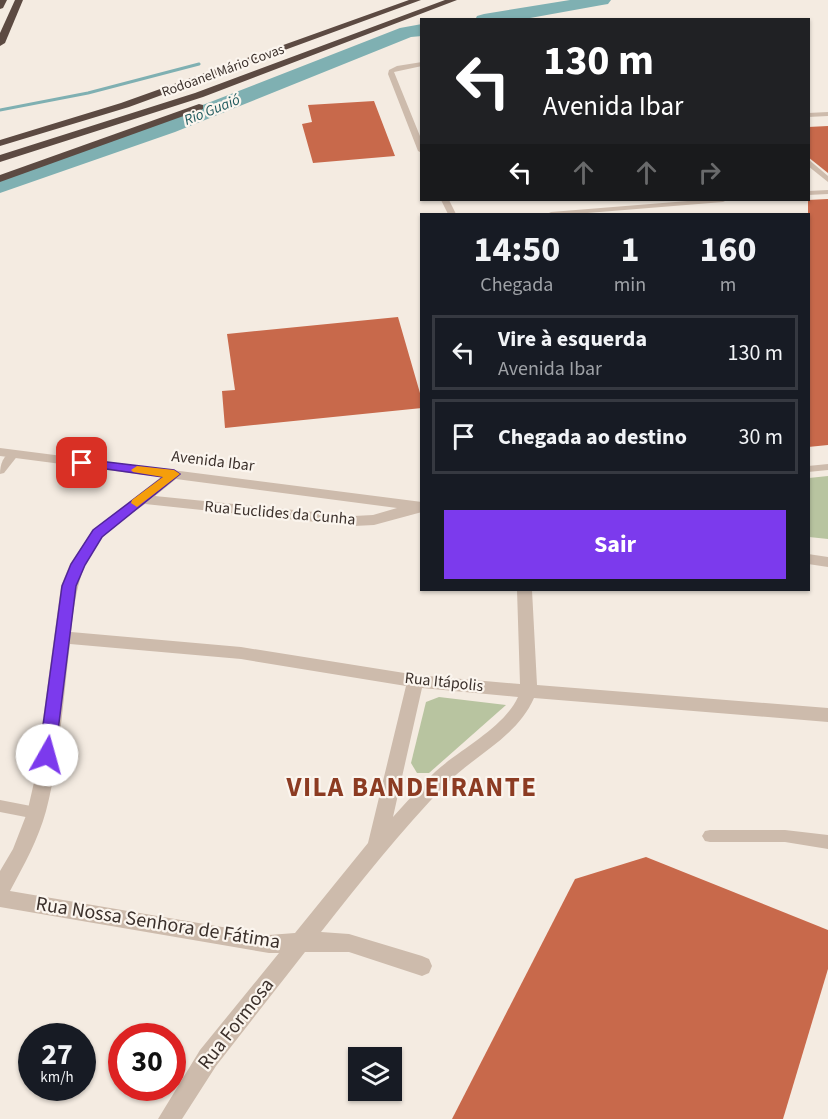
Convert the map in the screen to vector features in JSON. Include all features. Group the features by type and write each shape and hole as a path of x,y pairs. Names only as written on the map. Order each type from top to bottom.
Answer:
{"highway":[{"path":"0,6 3,0"},
{"path":"0,43 19,0"},
{"name":"Rodoanel Mário Covas","path":"0,143 137,101 417,0"},
{"name":"Rodoanel Mário Covas","path":"0,159 199,95 453,0"},
{"path":"0,179 42,166 263,83 344,48 366,33"}],"street":[{"name":"Avenida Ibar","path":"7,453 419,507"},
{"path":"0,890 21,852 36,813 44,778 69,586 88,546 98,533 174,474"},
{"name":"Rua Euclides da Cunha","path":"141,499 354,521 390,516 419,507"},
{"path":"810,559 828,562"},
{"path":"525,591 529,690"},
{"name":"Rua Itápolis","path":"61,638 164,645 299,661 415,681 591,697 739,705 828,715"},
{"name":"Rua Formosa","path":"376,848 415,681"},
{"name":"Rua Formosa","path":"169,1119 208,1058 376,848 442,777 496,734 516,714 529,690"},
{"name":"Rua Nossa Senhora de Fátima","path":"0,898 269,944 327,941 349,943 422,966"}],"lane":[{"path":"419,142 391,71 420,64"},
{"path":"810,115 828,114"},
{"path":"810,162 828,180"},
{"path":"810,194 828,192"},
{"path":"563,213 711,201"},
{"path":"0,471 7,453"},
{"path":"810,469 828,467"},
{"path":"0,806 36,813"},
{"path":"710,836 785,836 828,842"}],"green space":[{"path":"828,476 828,539 810,537 810,478"},
{"path":"439,697 506,705 429,773 417,773 411,763 426,702"}],"building":[{"path":"374,101 395,156 313,163 302,124 312,122 308,105"},
{"path":"828,126 828,173 810,159 810,127"},
{"path":"828,199 828,445 810,447 810,213 808,213 808,201"},
{"path":"398,317 420,393 420,408 225,428 222,391 235,390 227,334"},
{"path":"646,857 828,930 828,969 783,1119 452,1119 575,879"}],"waterway":[{"name":"Rio Guaió","path":"496,18 602,0"},
{"name":"Rio Guaió","path":"0,186 167,127 407,32 420,30"},
{"path":"0,110 88,93 199,64"}],"slow traffic":[{"path":"137,470 174,474 137,503"}],"district":[{"name":"VILA BANDEIRANTE","path":"412,787"}],"route":[{"path":"47,755 69,586 78,564 98,533 174,474 82,463"}]}
